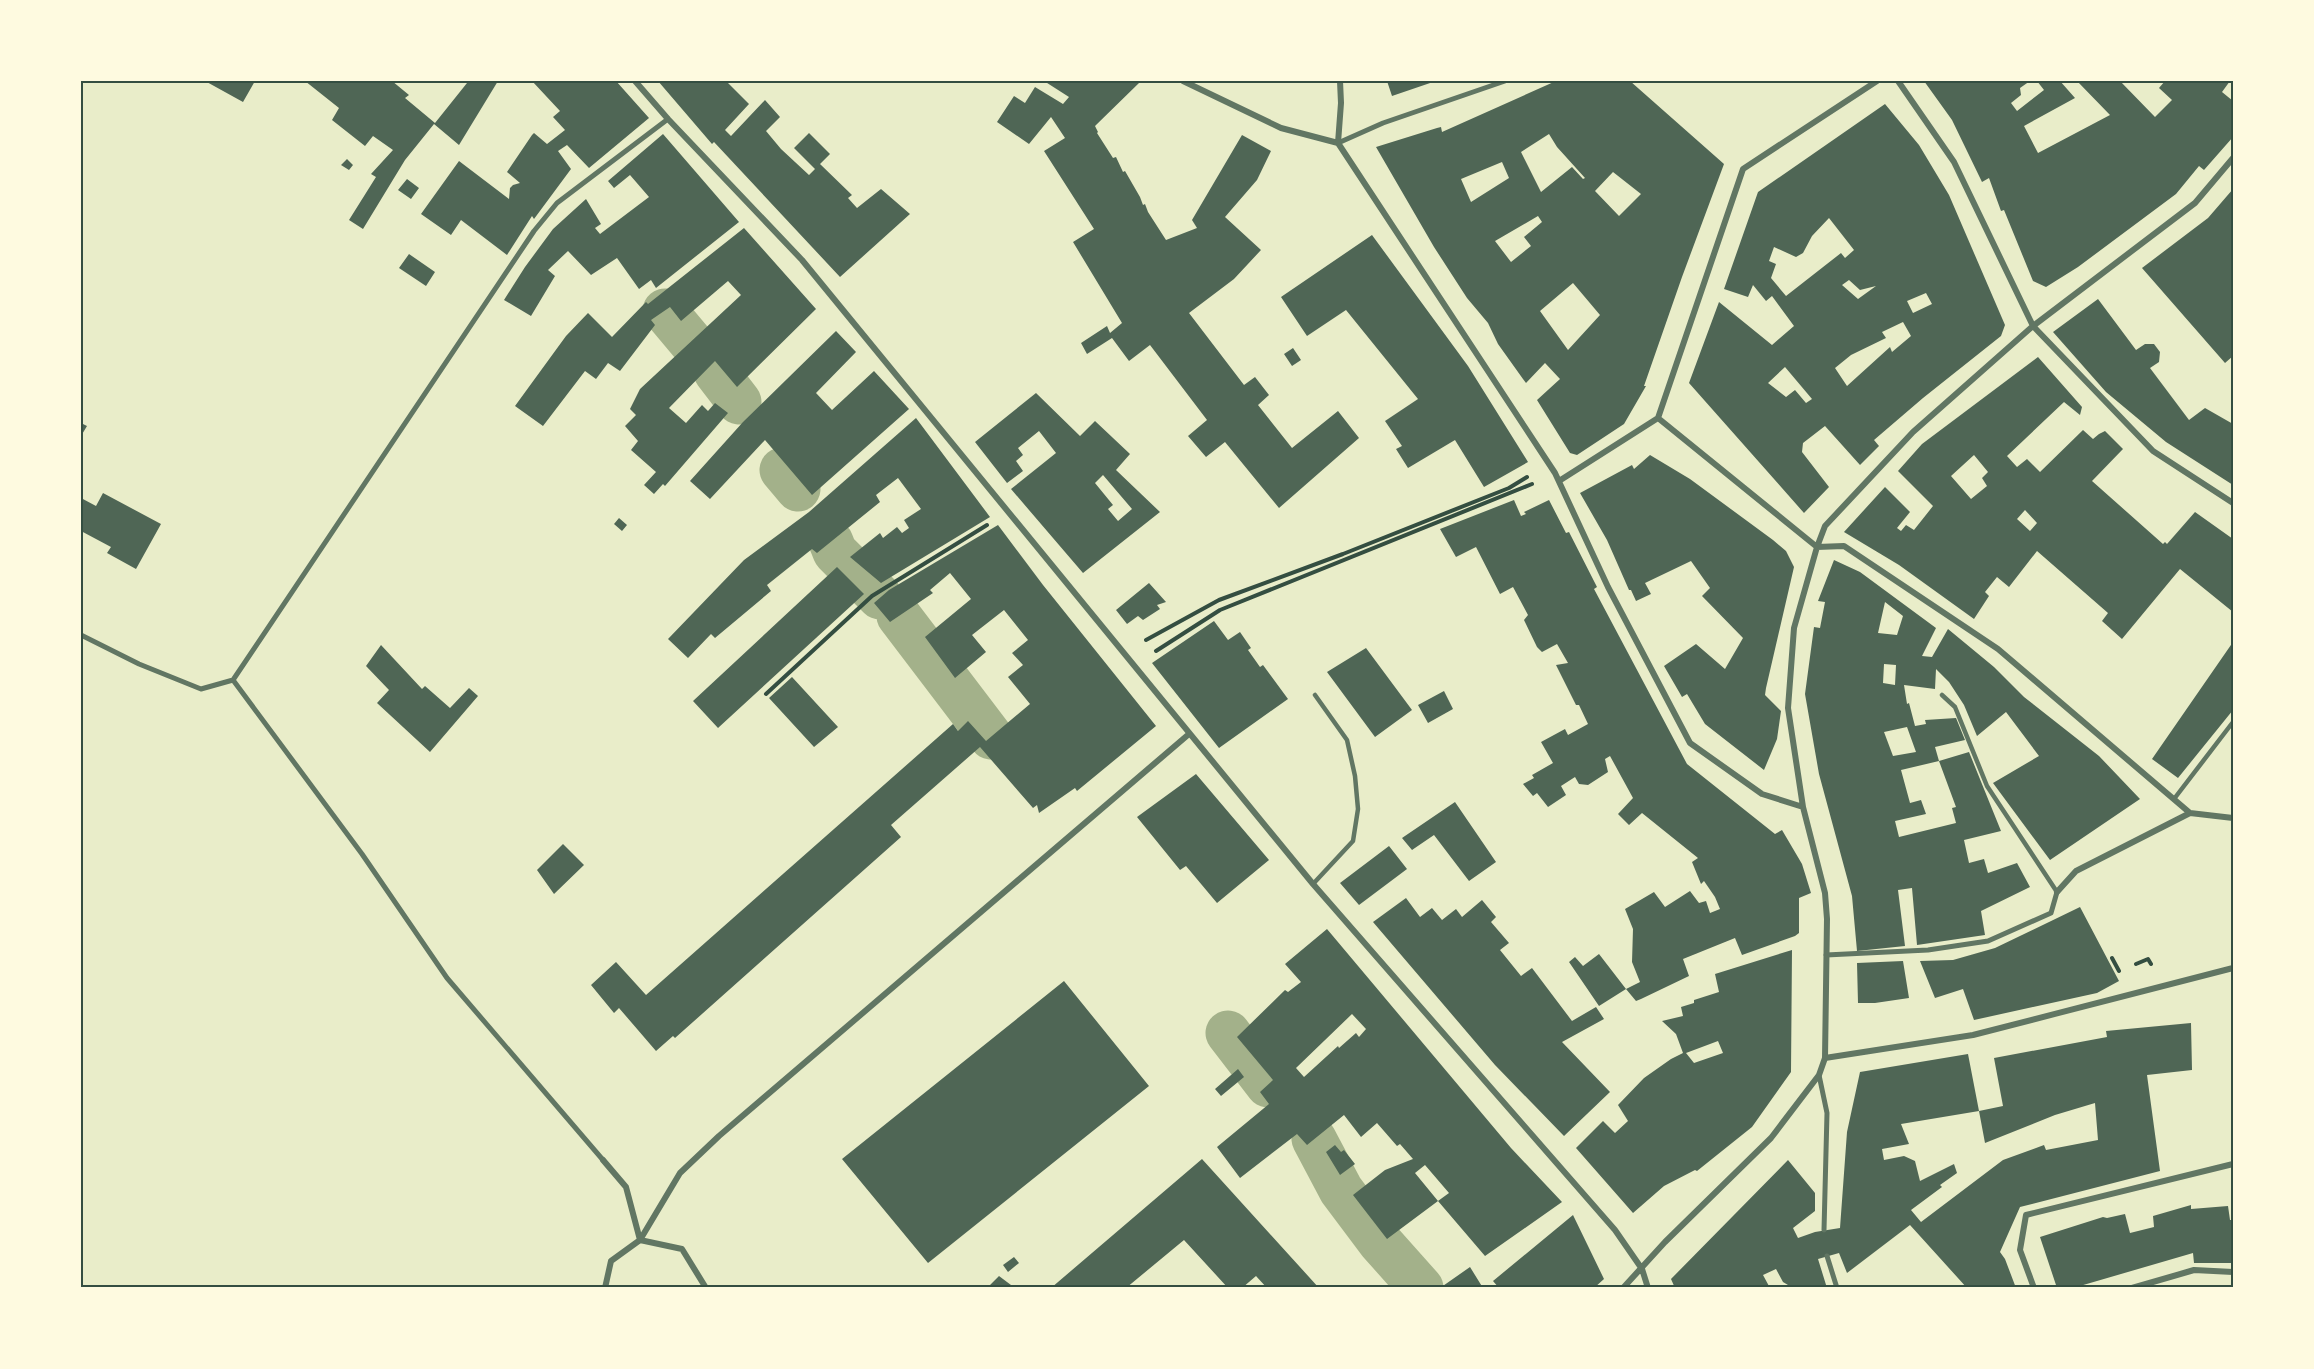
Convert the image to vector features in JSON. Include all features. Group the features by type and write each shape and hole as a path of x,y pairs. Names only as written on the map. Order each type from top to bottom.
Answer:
{"street":[{"path":"635,81 802,260 1313,884 1615,1230 1642,1269 1648,1288"},
{"path":"1183,81 1281,128 1338,143 1383,123 1505,81"},
{"path":"1340,81 1338,143 1555,473 1608,587 1689,743 1762,794 1803,807"},
{"path":"1559,481 1658,418 1743,169 1877,81"},
{"path":"1898,81 1954,162 2033,326 2153,451 2233,503"},
{"path":"81,635 139,664 201,689 233,680 534,231 556,203 668,119"},
{"path":"1623,1288 1665,1242 1771,1138 1819,1075 1825,1058 1827,919 1825,893 1803,807 1788,708 1794,628 1816,547 1825,526 1913,432 2033,326 2195,203 2233,158"},
{"path":"1658,418 1816,547 1844,546 1998,649 2190,813"},
{"path":"233,680 362,854 447,978 626,1187 640,1240"},
{"path":"605,1288 611,1261 640,1240 680,1173 718,1136 1189,734"},
{"path":"1826,955 1928,950 1988,941 2051,913 2057,892 2076,871 2190,813 2233,818"},
{"path":"1825,1058 1973,1035 2233,968"},
{"path":"1819,1075 1827,1113 1824,1230"},
{"path":"2034,1288 2020,1250 2026,1215 2233,1164"},
{"path":"640,1240 682,1249 706,1288"},
{"path":"1827,1256 1837,1288"},
{"path":"2132,1288 2194,1270 2233,1272"}],"lane":[{"path":"1313,884 1353,842 1358,809 1355,776 1347,740 1315,694"},
{"path":"1942,695 1955,707 1987,786 2057,892"},
{"path":"2174,799 2233,722"}],"path":[{"path":"1123,653 1219,600 1498,492 1549,465"},
{"path":"1133,666 1220,610 1510,494 1555,473"},
{"path":"766,694 885,586 1008,512"}],"building":[{"path":"205,81 255,81 243,102"},
{"path":"305,81 392,81 409,95 405,98 435,123 467,83 465,81 498,81 459,145 434,124 405,160 363,229 349,220 376,177 371,174 393,150 373,136 365,146 332,120 339,108"},
{"path":"532,81 616,81 649,118 589,168 567,145 558,151 571,169 534,219 532,216 507,255 461,220 451,235 421,214 459,161 509,199 510,188 520,183 507,172 532,135 534,133 547,144 565,130 553,117 560,111"},
{"path":"658,81 726,81 749,104 725,130 731,136 765,100 780,117 766,131 781,149 809,175 815,169 794,148 809,133 830,154 820,164 852,195 848,198 857,208 881,189 910,214 840,277 714,142 712,144"},
{"path":"1044,81 1135,81 1139,83 1095,126 1097,133 1113,158 1116,157 1166,240 1197,228 1192,220 1242,135 1271,151 1257,180 1225,217 1261,250 1234,279 1189,313 1244,385 1255,377 1269,395 1258,405 1292,448 1338,411 1359,438 1279,508 1225,442 1206,457 1188,436 1207,420 1150,345 1129,361 1112,338 1087,354 1081,343 1107,326 1110,333 1122,323 1073,242 1094,229 1044,151 1065,138 1051,117 1029,144 997,122 1014,96 1025,103 1035,87 1063,104 1069,97"},
{"path":"1387,81 1436,81 1392,96"},
{"path":"1556,81 1630,81 1724,164 1682,277 1644,386 1646,386 1624,424 1577,455 1570,453 1537,400 1560,379 1545,363 1526,383 1498,344 1488,323 1467,298 1434,247 1376,147 1441,127 1442,132","holes":["1549,134 1557,147 1585,178 1583,179 1572,167 1541,192 1521,152","1502,162 1509,178 1471,202 1461,179","1613,172 1641,194 1619,216 1595,191","1538,216 1542,222 1524,237 1531,246 1511,262 1495,241","1573,283 1600,315 1568,350 1540,311"]},
{"path":"1924,81 2030,81 2020,88 2021,95 2011,103 2017,111 2044,90 2037,81 2060,81 2075,98 2024,126 2038,153 2110,115 2077,81 2120,81 2155,117 2172,100 2159,88 2165,81 2230,81 2222,92 2233,101 2233,137 2204,170 2199,166 2176,194 2078,267 2046,287 2033,281 2004,210 2001,211 1989,178 1982,182 1952,120"},
{"path":"1885,104 1919,145 1949,195 2005,325 2001,336 1874,440 1879,446 1860,465 1825,426 1803,443 1802,452 1829,487 1804,513 1689,383 1719,302 1772,345 1794,326 1772,296 1766,301 1753,285 1748,297 1724,289 1758,192","holes":["1829,218 1854,250 1845,258 1841,253 1786,296 1771,278 1776,264 1769,261 1774,247 1796,257 1803,253 1812,236","1849,280 1860,290 1876,286 1858,299 1842,285","1926,293 1932,304 1913,313 1907,301","1903,322 1911,336 1892,352 1890,347 1847,386 1835,368 1851,355 1886,338 1882,332","1785,367 1812,399 1806,403 1795,390 1786,397 1768,383"]},
{"path":"663,134 739,222 656,288 651,280 639,289 617,258 591,275 568,251 548,270 555,276 531,316 504,300 553,229 586,199 601,224 595,228 600,234 649,197 630,175 614,188 608,181"},
{"path":"347,159 353,165 349,170 341,165"},
{"path":"407,179 419,188 411,199 398,190"},
{"path":"2233,189 2233,356 2225,363 2142,268 2208,218"},
{"path":"744,228 816,309 737,387 715,361 669,408 686,423 702,405 708,411 715,403 728,413 665,486 663,484 654,494 644,485 656,472 631,450 638,441 625,426 636,415 630,409 640,389 741,295 728,281 681,321 670,307 651,320 655,325 620,371 608,363 596,379 585,371 543,426 515,406 566,336 588,313 612,337 646,302 648,304"},
{"path":"1372,235 1468,366 1528,462 1484,487 1455,440 1408,468 1396,449 1402,446 1385,421 1418,399 1346,310 1307,336 1281,297"},
{"path":"409,254 435,272 426,286 399,268"},
{"path":"2098,299 2136,350 2145,344 2154,344 2160,352 2159,362 2150,368 2189,420 2205,408 2233,424 2233,485 2166,442 2106,392 2053,332"},
{"path":"836,331 856,352 816,393 832,410 874,371 909,409 812,495 765,440 710,499 690,481 743,422"},
{"path":"1293,348 1301,360 1292,366 1284,354"},
{"path":"2038,357 2082,407 2080,415 2064,402 2007,456 2017,467 2027,459 2040,472 2083,430 2093,439 2105,431 2123,449 2092,481 2163,544 2165,542 2167,544 2195,512 2233,539 2233,612 2180,569 2122,639 2102,621 2108,613 2037,551 2009,587 1997,577 1985,592 1989,596 1974,619 1899,565 1844,532 1885,487 1910,512 1897,528 1901,531 1906,525 1914,530 1933,506 1898,471 1922,444","holes":["1974,455 1988,472 1982,478 1987,486 1971,499 1951,476","2025,510 2037,523 2030,531 2017,519"]},
{"path":"1036,393 1080,436 1095,421 1130,454 1116,470 1160,512 1083,573 1011,489 1056,453 1039,431 1018,448 1023,455 1016,461 1023,471 1007,483 975,442","holes":["1103,475 1132,509 1118,521 1108,509 1113,505 1095,483"]},
{"path":"916,418 990,517 881,583 850,557 880,533 883,538 897,527 902,533 909,528 904,520 921,509 898,478 876,495 880,502 817,553 812,549 767,585 771,591 715,638 711,634 688,658 668,639 744,560 809,512"},
{"path":"81,423 87,426 81,436"},
{"path":"1650,455 1690,479 1773,540 1786,551 1794,567 1766,688 1765,695 1781,711 1777,739 1764,770 1705,724 1687,694 1682,697 1664,666 1696,644 1725,669 1743,638 1702,596 1710,588 1691,561 1645,583 1651,594 1636,601 1607,540 1580,493 1632,465 1634,469"},
{"path":"103,493 161,524 136,569 107,553 111,547 81,531 81,498 96,506"},
{"path":"1514,500 1521,516 1526,514 1524,512 1549,500 1566,533 1569,532 1597,587 1594,589 1687,764 1775,834 1782,830 1802,864 1811,893 1799,898 1799,933 1795,936 1742,955 1735,938 1683,959 1689,976 1641,999 1636,1001 1626,989 1640,982 1632,962 1633,929 1625,909 1654,892 1665,907 1690,891 1699,903 1706,901 1710,913 1720,909 1704,881 1701,884 1692,862 1698,858 1642,813 1629,825 1618,814 1633,798 1610,756 1605,759 1608,772 1588,785 1579,784 1575,777 1561,786 1566,795 1548,807 1537,793 1533,796 1523,784 1534,778 1532,775 1553,763 1541,742 1565,729 1568,735 1588,724 1556,665 1568,663 1557,644 1542,652 1537,647 1524,620 1528,615 1513,587 1500,594 1476,547 1456,557 1440,529"},
{"path":"619,518 627,525 622,531 614,524"},
{"path":"998,525 1156,726 1077,791 1075,788 1039,813 1037,805 1033,808 980,747 891,825 901,837 675,1038 673,1036 656,1051 619,1008 614,1013 591,985 616,962 646,995 953,724 958,731 968,721 986,741 1030,704 1008,677 1023,665 1012,653 1028,640 1004,610 972,635 986,652 955,678 925,637 971,599 950,573 930,590 933,593 890,622 874,603 889,590"},
{"path":"1834,560 1860,572 1936,628 1922,656 1932,657 1948,629 1994,667 2024,697 2099,756 2140,799 2050,860 1993,783 2039,756 2006,712 1977,736 1964,705 1949,682 1936,669 1935,689 1904,685 1907,704 1909,703 1915,726 1926,724 1925,720 1956,718 1965,740 1935,747 1939,761 1969,752 2001,831 1964,840 1969,863 1984,859 1988,873 2017,863 2030,887 1981,911 1985,935 1917,945 1912,888 1898,890 1905,946 1857,951 1852,896 1819,774 1805,694 1814,627 1820,628 1825,602 1818,601","holes":["1885,602 1903,616 1897,635 1878,633","1884,664 1896,665 1895,685 1883,683","1907,727 1916,752 1893,756 1884,732","1939,761 1956,807 1952,808 1956,823 1899,837 1895,821 1926,814 1921,800 1910,803 1901,770"]},
{"path":"837,567 864,594 718,728 693,701"},
{"path":"1149,583 1166,602 1157,605 1160,609 1143,620 1138,616 1127,624 1116,610"},
{"path":"1214,621 1228,640 1240,632 1251,648 1248,650 1260,667 1263,665 1288,699 1219,748 1152,663"},
{"path":"2233,642 2233,710 2178,778 2152,759"},
{"path":"381,645 422,689 425,686 450,708 469,688 478,696 430,752 377,703 389,690 366,666"},
{"path":"1366,648 1412,710 1375,737 1327,672"},
{"path":"792,677 838,727 814,747 769,698"},
{"path":"1444,691 1453,709 1428,723 1418,705"},
{"path":"1196,774 1269,860 1217,903 1186,866 1180,870 1137,817"},
{"path":"1455,802 1496,862 1469,881 1434,835 1412,850 1402,838"},
{"path":"563,844 584,865 554,894 537,870"},
{"path":"1389,846 1407,869 1359,905 1340,883"},
{"path":"1406,898 1420,917 1432,908 1442,920 1456,909 1462,917 1482,900 1496,917 1491,922 1509,943 1500,950 1521,976 1532,968 1572,1021 1596,1007 1604,1019 1562,1042 1610,1092 1564,1136 1495,1065 1373,922"},
{"path":"2080,907 2119,981 2097,993 1974,1020 1963,989 1935,998 1920,961 1953,960 1995,948"},
{"path":"1327,929 1511,1148 1562,1202 1485,1256 1438,1201 1387,1239 1353,1195 1385,1170 1413,1159 1400,1144 1397,1146 1377,1123 1361,1137 1344,1115 1307,1145 1297,1134 1240,1178 1217,1147 1269,1104 1260,1092 1273,1080 1237,1037 1285,990 1288,992 1301,982 1285,964","holes":["1352,1014 1366,1029 1359,1037 1356,1033 1339,1048 1338,1046 1304,1077 1296,1068","1425,1165 1449,1193 1438,1201 1415,1173"]},
{"path":"1792,950 1791,1072 1752,1127 1697,1171 1664,1186 1633,1213 1576,1148 1603,1121 1615,1133 1628,1121 1618,1105 1644,1078 1683,1053 1676,1034 1662,1021 1683,1016 1681,1007 1719,992 1715,974","holes":["1718,1041 1723,1053 1694,1063 1686,1053"]},
{"path":"1599,954 1626,989 1599,1006 1569,962 1575,957 1583,966"},
{"path":"1903,961 1909,998 1858,1003 1857,963"},
{"path":"1064,981 1149,1086 928,1263 842,1159"},
{"path":"2191,1023 2192,1070 2147,1075 2160,1171 2020,1207 2000,1252 2016,1288 1967,1288 1910,1225 1847,1273 1839,1253 1818,1259 1827,1288 1793,1288 1783,1282 1776,1269 1763,1275 1770,1288 1675,1288 1671,1279 1788,1160 1815,1193 1815,1211 1793,1228 1798,1238 1815,1232 1840,1228 1847,1132 1860,1072 1968,1054 1979,1111 2003,1106 1994,1058 2107,1037 2106,1031","holes":["2095,1103 2098,1140 2046,1150 2044,1145 2003,1160 1921,1222 1911,1210 1957,1173 1954,1164 1920,1181 1915,1161 1904,1156 1884,1160 1882,1149 1909,1144 1901,1124 1979,1111 1985,1143 2055,1115"]},
{"path":"1238,1069 1244,1077 1221,1096 1215,1089"},
{"path":"1335,1145 1341,1152 1344,1150 1355,1164 1340,1175 1326,1152"},
{"path":"1202,1159 1319,1288 1267,1288 1256,1276 1242,1288 1228,1288 1184,1240 1126,1288 1051,1288"},
{"path":"2191,1205 2191,1209 2228,1206 2230,1220 2233,1220 2233,1263 2194,1263 2193,1253 2073,1288 2057,1288 2040,1237 2103,1217 2125,1214 2130,1233 2154,1227 2153,1216"},
{"path":"1573,1215 1604,1279 1594,1288 1499,1288 1493,1281"},
{"path":"1014,1257 1019,1263 1008,1272 1003,1265"},
{"path":"1470,1267 1483,1288 1440,1288"},
{"path":"999,1276 1015,1288 987,1288"}],"waterway":[{"path":"665,311 691,342"},
{"path":"716,372 739,402"},
{"path":"782,470 798,489"},
{"path":"831,542 835,552 880,597"},
{"path":"899,616 991,737"},
{"path":"1228,1033 1268,1085"},
{"path":"1314,1139 1341,1190 1380,1242 1421,1288"}]}
